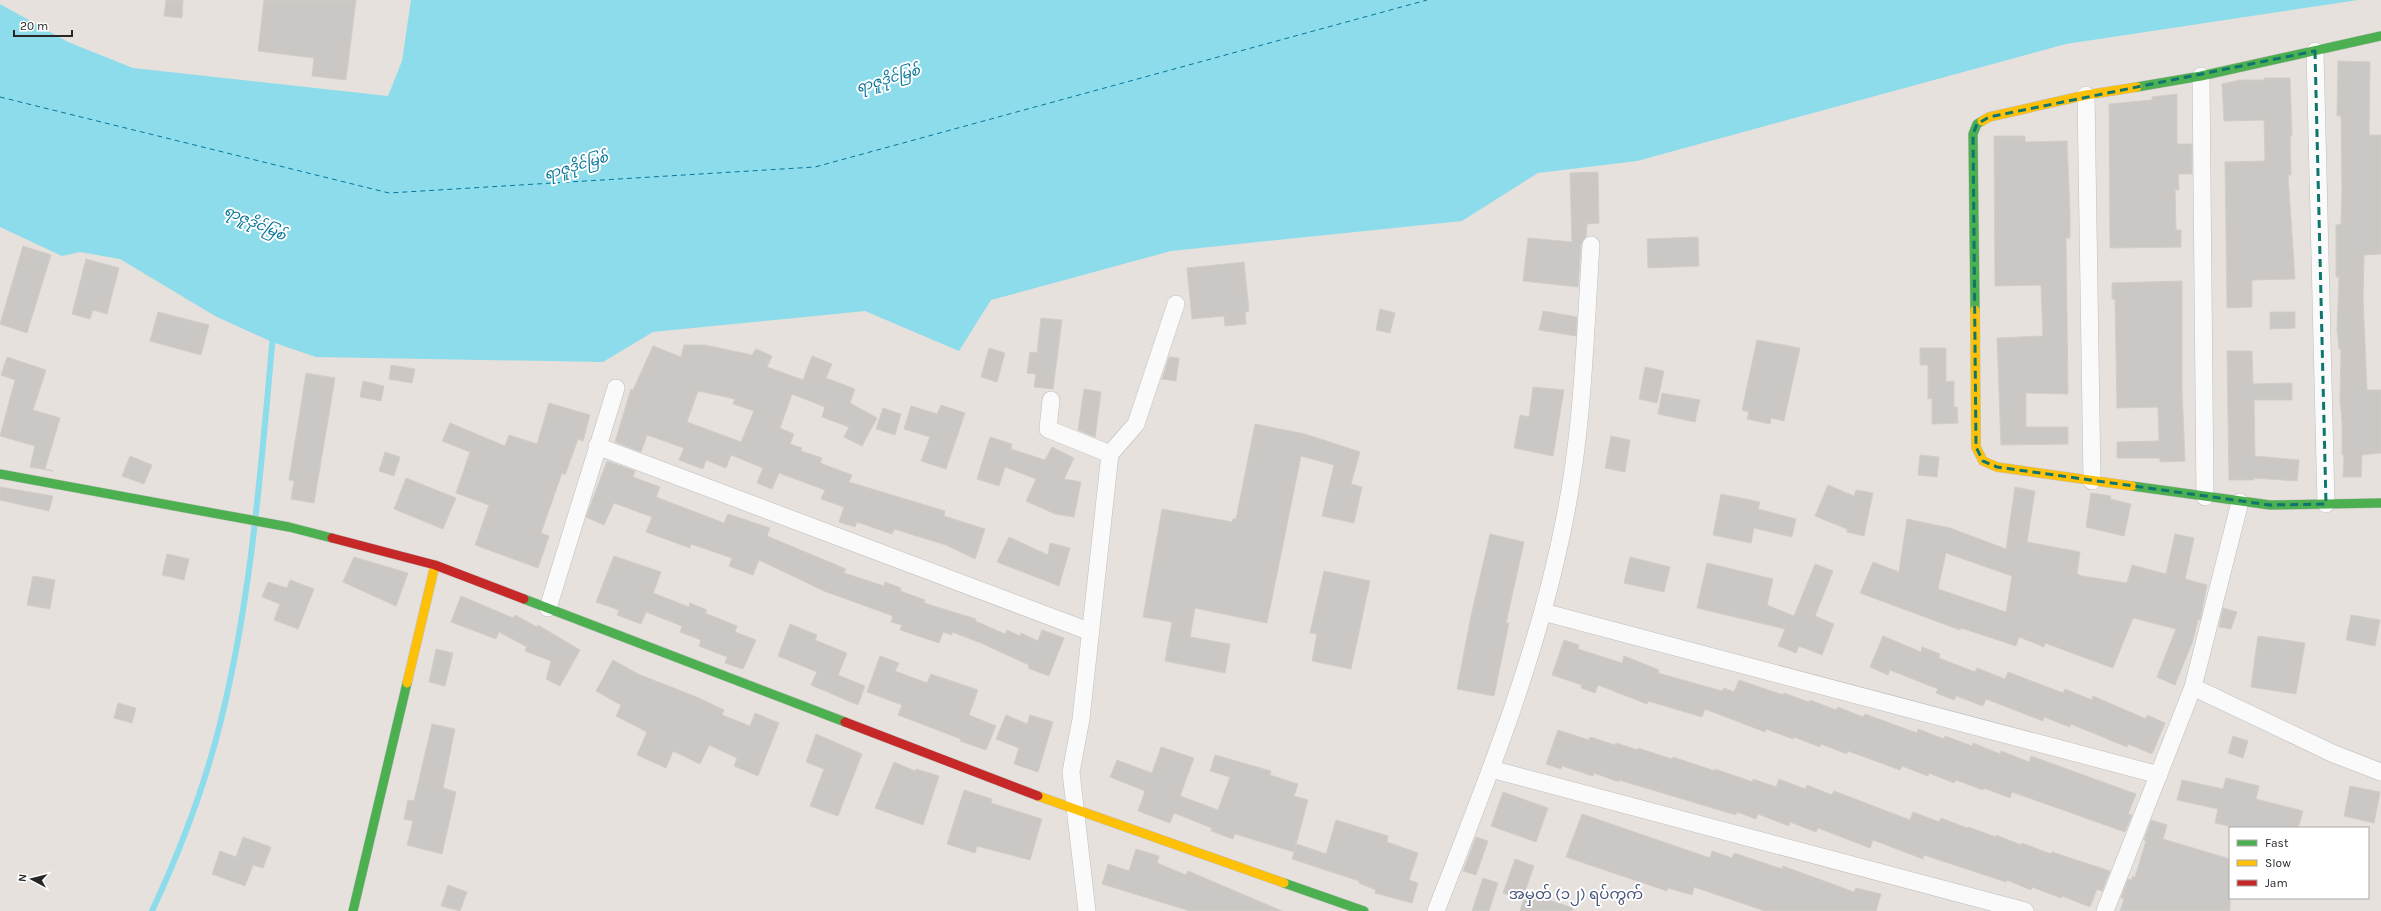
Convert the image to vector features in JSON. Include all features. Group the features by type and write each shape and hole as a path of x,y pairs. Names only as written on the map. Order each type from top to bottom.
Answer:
{"street":[{"path":"2381,36 2201,76 2086,96 1989,117 1977,124 1973,134 1976,447 1983,461 1996,467 2240,502 2270,505 2381,503"},
{"path":"2316,51 2326,504"},
{"path":"2201,76 2205,497"},
{"path":"2086,96 2092,481"},
{"path":"1436,911 1491,769 1543,612 1565,518 1577,447 1591,245"},
{"path":"1087,911 1071,772 1081,719 1110,454 1136,424 1176,304"},
{"path":"548,608 616,388"},
{"path":"1051,400 1048,429 1110,454"},
{"path":"597,446 1091,632"},
{"path":"0,474 289,527 435,565 1075,810 1364,911"},
{"path":"2105,911 2193,687 2240,502"},
{"path":"353,911 435,565"},
{"path":"1543,612 2158,775"},
{"path":"2193,687 2334,754 2381,772"},
{"path":"1491,769 2025,911"}],"highlighted area":[{"path":"2315,51 2326,504 2270,505 1997,467 1983,461 1976,447 1973,134 1977,124 1989,117"}],"water":[{"name":"ရာဇူဒိုင်မြစ်","path":"411,0 2358,0 2066,44 1637,161 1538,173 1462,221 1171,251 991,300 959,351 865,311 653,332 603,362 316,357 272,342 215,316 120,259 80,252 62,256 0,227 0,4 68,42 133,68 388,96 402,61"}],"building":[{"path":"166,0 183,0 182,18 164,16"},
{"path":"264,0 356,0 346,80 312,76 314,58 258,51"},
{"path":"2338,61 2370,62 2369,135 2381,135 2381,254 2364,255 2363,298 2367,390 2381,390 2381,453 2362,455 2361,477 2343,477 2344,455 2342,455 2342,421 2340,400 2341,349 2339,349 2337,329 2339,277 2336,277 2336,225 2341,224 2342,191 2341,116 2337,116"},
{"path":"2264,78 2290,78 2292,136 2290,136 2291,175 2288,175 2295,279 2252,280 2252,307 2227,308 2225,162 2265,161 2264,120 2224,121 2222,84 2240,80 2264,80"},
{"path":"2177,94 2177,144 2192,144 2192,174 2178,174 2179,190 2175,190 2176,230 2181,230 2181,247 2110,248 2109,104 2152,100 2152,97"},
{"path":"1994,136 2025,136 2025,142 2067,141 2070,213 2070,238 2066,238 2068,394 2026,393 2026,427 2068,427 2068,444 2001,445 1997,338 2043,336 2041,285 1995,286"},
{"path":"1598,172 1599,223 1587,224 1586,237 1581,244 1578,287 1523,281 1528,238 1572,242 1570,173"},
{"path":"1698,237 1699,266 1648,268 1647,239"},
{"path":"23,246 51,255 27,333 0,324"},
{"path":"86,259 119,268 107,314 93,310 90,319 72,314"},
{"path":"1244,262 1249,311 1245,312 1246,324 1225,326 1224,316 1192,319 1187,268"},
{"path":"2182,281 2182,390 2185,461 2160,462 2160,458 2117,458 2117,442 2159,441 2158,407 2117,408 2115,299 2112,299 2112,283"},
{"path":"1380,309 1395,313 1390,333 1376,330"},
{"path":"1543,311 1577,317 1576,336 1539,330"},
{"path":"158,312 209,325 201,355 150,341"},
{"path":"2270,312 2295,312 2295,328 2270,329"},
{"path":"1041,318 1062,320 1053,389 1034,387 1036,374 1027,373 1030,352 1037,353"},
{"path":"1757,340 1800,348 1784,421 1771,418 1770,424 1747,419 1749,412 1742,410"},
{"path":"684,345 705,345 752,355 756,349 772,356 767,367 803,380 812,356 832,364 826,378 855,389 850,403 877,418 862,446 844,437 849,427 822,417 825,407 792,394 780,428 794,434 790,444 802,448 801,451 822,458 820,463 852,475 849,482 945,511 944,516 985,529 975,559 946,545 894,529 892,534 857,522 855,527 839,522 844,507 821,499 825,490 779,473 772,489 757,483 763,468 731,455 726,468 706,460 703,469 679,460 684,448 647,435 641,452 615,442 631,389 633,390 653,346 681,357","holes":["698,391 735,399 733,404 754,411 741,442 687,422"]},
{"path":"989,348 1005,353 997,382 981,377"},
{"path":"1920,348 1946,348 1946,382 1954,381 1954,407 1957,407 1958,423 1932,424 1932,398 1928,399 1928,365 1920,365"},
{"path":"2227,351 2252,351 2253,384 2292,383 2292,400 2254,400 2255,456 2299,460 2297,481 2254,478 2254,480 2229,480"},
{"path":"7,357 46,370 33,410 60,418 45,469 53,471 30,467 35,446 0,436 15,380 1,375"},
{"path":"1169,357 1179,358 1176,381 1162,379"},
{"path":"391,365 415,369 412,383 389,379"},
{"path":"1645,367 1664,371 1657,403 1639,399"},
{"path":"306,373 335,378 314,503 291,499 294,481 289,480"},
{"path":"363,381 384,386 381,401 360,397"},
{"path":"1533,387 1564,390 1553,456 1514,448 1520,415 1529,417"},
{"path":"1084,389 1101,392 1095,437 1078,430"},
{"path":"1662,393 1700,400 1695,422 1658,414"},
{"path":"549,403 590,415 583,441 578,439 565,475 562,473 541,533 549,536 538,568 475,545 489,505 456,493 470,452 442,441 450,423 505,446 509,435 537,444"},
{"path":"941,405 965,413 946,469 921,461 930,437 904,429 911,406 937,414"},
{"path":"883,408 901,414 895,435 876,429"},
{"path":"1255,424 1305,434 1360,452 1351,484 1362,487 1354,523 1322,516 1334,465 1301,456 1267,623 1195,608 1190,637 1230,644 1225,673 1165,661 1172,622 1143,617 1162,509 1232,522 1233,519 1236,519"},
{"path":"1611,436 1630,440 1625,472 1605,468"},
{"path":"990,437 1012,444 1011,449 1045,460 1052,447 1074,458 1064,479 1081,482 1074,517 1055,514 1026,501 1036,479 1005,467 999,486 977,479"},
{"path":"385,452 400,457 394,476 379,471"},
{"path":"1920,455 1939,457 1937,477 1918,475"},
{"path":"130,456 152,465 144,484 122,476"},
{"path":"607,461 635,471 633,477 660,487 656,497 724,523 728,514 770,528 767,536 846,569 844,573 884,586 885,582 901,588 900,591 925,600 924,603 976,619 975,621 1005,634 1007,630 1020,636 1021,633 1038,641 1042,630 1064,638 1049,676 1028,668 1029,665 981,643 952,632 952,635 943,632 939,643 900,630 902,625 891,622 893,616 824,591 759,560 753,575 729,566 732,558 691,544 690,548 646,532 652,517 614,503 604,525 586,517"},
{"path":"406,478 456,498 443,529 394,509"},
{"path":"1828,485 1854,496 1856,490 1873,493 1864,536 1847,532 1847,529 1815,516"},
{"path":"0,487 53,496 49,511 0,500"},
{"path":"2015,487 2035,491 2027,542 2080,552 2077,574 2082,576 2127,583 2132,565 2166,574 2175,534 2194,538 2185,579 2207,585 2200,620 2198,620 2192,643 2175,685 2157,677 2176,629 2133,618 2113,668 2045,643 2044,647 2019,637 2016,646 1961,628 1960,630 1860,593 1873,562 1899,572 1907,519 1950,528 2006,549","holes":["1946,553 2012,576 2006,612 1938,589"]},
{"path":"2091,493 2111,496 2110,499 2131,504 2124,536 2086,527"},
{"path":"1721,494 1760,502 1758,509 1796,519 1792,537 1754,528 1751,543 1713,535"},
{"path":"1490,534 1524,542 1506,623 1509,623 1494,696 1457,689 1471,616"},
{"path":"1009,537 1048,555 1050,543 1070,548 1059,586 997,562"},
{"path":"167,554 189,559 184,580 162,575"},
{"path":"614,556 661,572 653,593 689,607 690,603 707,610 705,613 737,626 735,632 756,640 743,669 725,663 727,657 699,646 701,640 680,632 682,626 646,612 641,624 617,615 619,610 596,602"},
{"path":"354,557 408,573 396,606 343,582"},
{"path":"1630,557 1670,567 1664,592 1624,583"},
{"path":"1707,563 1773,579 1767,605 1794,616 1815,564 1833,571 1815,616 1834,624 1822,655 1799,646 1796,653 1778,646 1785,629 1697,608"},
{"path":"1324,571 1370,581 1351,669 1312,661 1317,634 1310,633"},
{"path":"33,576 55,580 50,609 27,605"},
{"path":"290,580 314,589 298,629 274,620 280,604 262,597 268,582 287,588"},
{"path":"461,596 513,618 515,615 537,627 538,625 580,650 560,686 546,679 551,661 525,651 527,647 499,632 496,639 451,622"},
{"path":"2223,608 2237,612 2231,629 2219,627"},
{"path":"2351,615 2380,620 2375,646 2346,640"},
{"path":"790,624 817,635 815,640 847,653 838,675 865,686 858,705 811,685 817,672 778,656"},
{"path":"1883,636 1921,652 1922,647 1940,654 1939,658 1975,672 1977,668 2005,679 2008,672 2063,693 2065,689 2092,700 2093,696 2146,719 2147,715 2165,723 2152,754 2128,744 2127,747 2071,724 2070,727 2044,717 2043,721 1986,699 1983,706 1956,696 1954,700 1936,693 1938,689 1890,670 1888,675 1870,667"},
{"path":"2258,636 2305,643 2296,694 2251,687"},
{"path":"1564,640 1579,645 1578,649 1622,663 1624,656 1659,670 1658,673 1722,691 1724,688 1734,692 1739,680 1783,695 1784,693 1809,702 1810,700 1836,710 1838,707 1863,717 1865,714 1917,733 1918,729 1944,739 1945,736 1972,746 1973,743 2000,754 2001,751 2029,762 2031,756 2136,794 2128,814 2132,815 2125,832 2012,792 2010,798 1984,788 1983,790 1956,780 1954,783 1929,773 1928,776 1902,766 1900,770 1848,751 1847,754 1821,744 1820,747 1794,737 1793,739 1766,729 1765,732 1705,709 1702,717 1648,701 1647,704 1598,685 1595,693 1581,688 1582,685 1552,675"},
{"path":"436,649 453,653 445,686 429,682"},
{"path":"880,656 899,663 895,671 927,683 931,674 978,690 969,715 996,726 986,750 960,741 961,739 898,715 902,705 867,692"},
{"path":"613,660 638,674 699,698 724,710 722,715 750,726 755,713 779,723 758,776 734,766 737,758 709,745 700,764 673,751 666,768 637,755 647,732 616,716 621,705 596,691"},
{"path":"118,703 136,708 132,723 114,718"},
{"path":"1006,715 1027,724 1030,715 1053,722 1038,772 1014,764 1019,748 996,739"},
{"path":"432,724 455,729 443,788 456,792 442,854 407,845 413,821 404,819 408,800 414,801"},
{"path":"1558,730 1589,740 1590,737 1615,745 1616,743 1638,750 1638,748 1672,759 1673,757 1753,782 1753,779 1776,787 1779,779 1805,789 1807,785 1832,795 1834,791 1910,820 1913,812 1939,822 1941,818 1996,837 1996,835 2021,845 2022,843 2051,854 2052,852 2110,871 2102,891 2097,889 2090,907 2062,896 2061,898 2032,887 2031,890 2007,880 2006,882 1924,855 1923,859 1873,840 1870,848 1818,828 1816,832 1790,822 1789,826 1758,814 1756,819 1737,812 1736,815 1619,780 1619,782 1594,773 1593,776 1562,766 1561,769 1546,764"},
{"path":"816,734 862,754 838,816 810,806 824,769 806,762"},
{"path":"2233,736 2248,741 2243,758 2228,753"},
{"path":"1161,747 1194,758 1180,796 1218,810 1230,777 1210,771 1215,755 1271,771 1270,775 1298,784 1294,796 1308,800 1294,852 1235,834 1233,839 1211,831 1212,828 1174,813 1170,823 1138,811 1145,791 1110,777 1117,760 1152,773"},
{"path":"894,762 915,771 916,769 939,776 923,825 875,808"},
{"path":"2226,778 2259,786 2256,799 2303,811 2298,827 2233,827 2215,823 2218,809 2177,800 2182,780 2223,789"},
{"path":"2350,786 2380,792 2374,823 2344,816"},
{"path":"964,790 992,799 991,803 1042,819 1030,860 977,846 975,853 947,844"},
{"path":"1503,792 1548,808 1536,842 1491,826"},
{"path":"1582,814 1710,858 1712,851 1732,858 1734,853 1782,869 1783,866 1854,892 1856,888 1881,894 1876,911 1765,911 1694,887 1692,895 1668,888 1667,891 1566,857"},
{"path":"1336,820 1388,836 1387,842 1418,853 1409,880 1418,883 1412,903 1375,893 1376,890 1359,883 1359,881 1292,859 1297,844 1326,854"},
{"path":"2151,820 2167,825 2163,839 2229,859 2230,911 2120,911 2124,899 2121,898 2128,879 2131,880 2133,876 2135,877 2146,841 2144,840"},
{"path":"243,837 271,847 263,868 253,865 245,886 212,874 220,851 236,857"},
{"path":"1476,837 1488,841 1476,875 1463,871"},
{"path":"1136,849 1159,856 1157,863 1186,875 1188,871 1282,911 1190,911 1102,884 1108,864 1129,871"},
{"path":"1515,859 1534,866 1522,900 1503,893"},
{"path":"1483,878 1498,883 1489,911 1472,911"},
{"path":"448,885 467,892 460,911 441,906"},
{"path":"1526,892 1573,908 1573,911 1520,911"}],"waterway":[{"path":"152,911 182,842 207,772 231,676 248,579 254,531 273,335"}],"ferry route":[{"path":"0,97 389,193 815,167 1427,0"}],"traffic: fast":[{"path":"2137,87 2201,76 2381,36"},
{"path":"1975,310 1973,134 1977,124 1982,121"},
{"path":"0,474 289,527 332,538"},
{"path":"2132,486 2270,505 2381,503"},
{"path":"524,599 845,722"},
{"path":"353,911 407,683"},
{"path":"1284,883 1364,911"}],"traffic: slow":[{"path":"1982,121 1989,117 2086,95 2137,87"},
{"path":"1975,310 1976,447 1983,461 1997,467 2132,486"},
{"path":"407,683 435,565"},
{"path":"1038,796 1284,883"}],"traffic: jam":[{"path":"332,538 435,565 524,599"},
{"path":"845,722 1038,796"}],"district":[{"name":"အမှတ် (၁၂) ရပ်ကွက်","path":"1576,894"}]}
